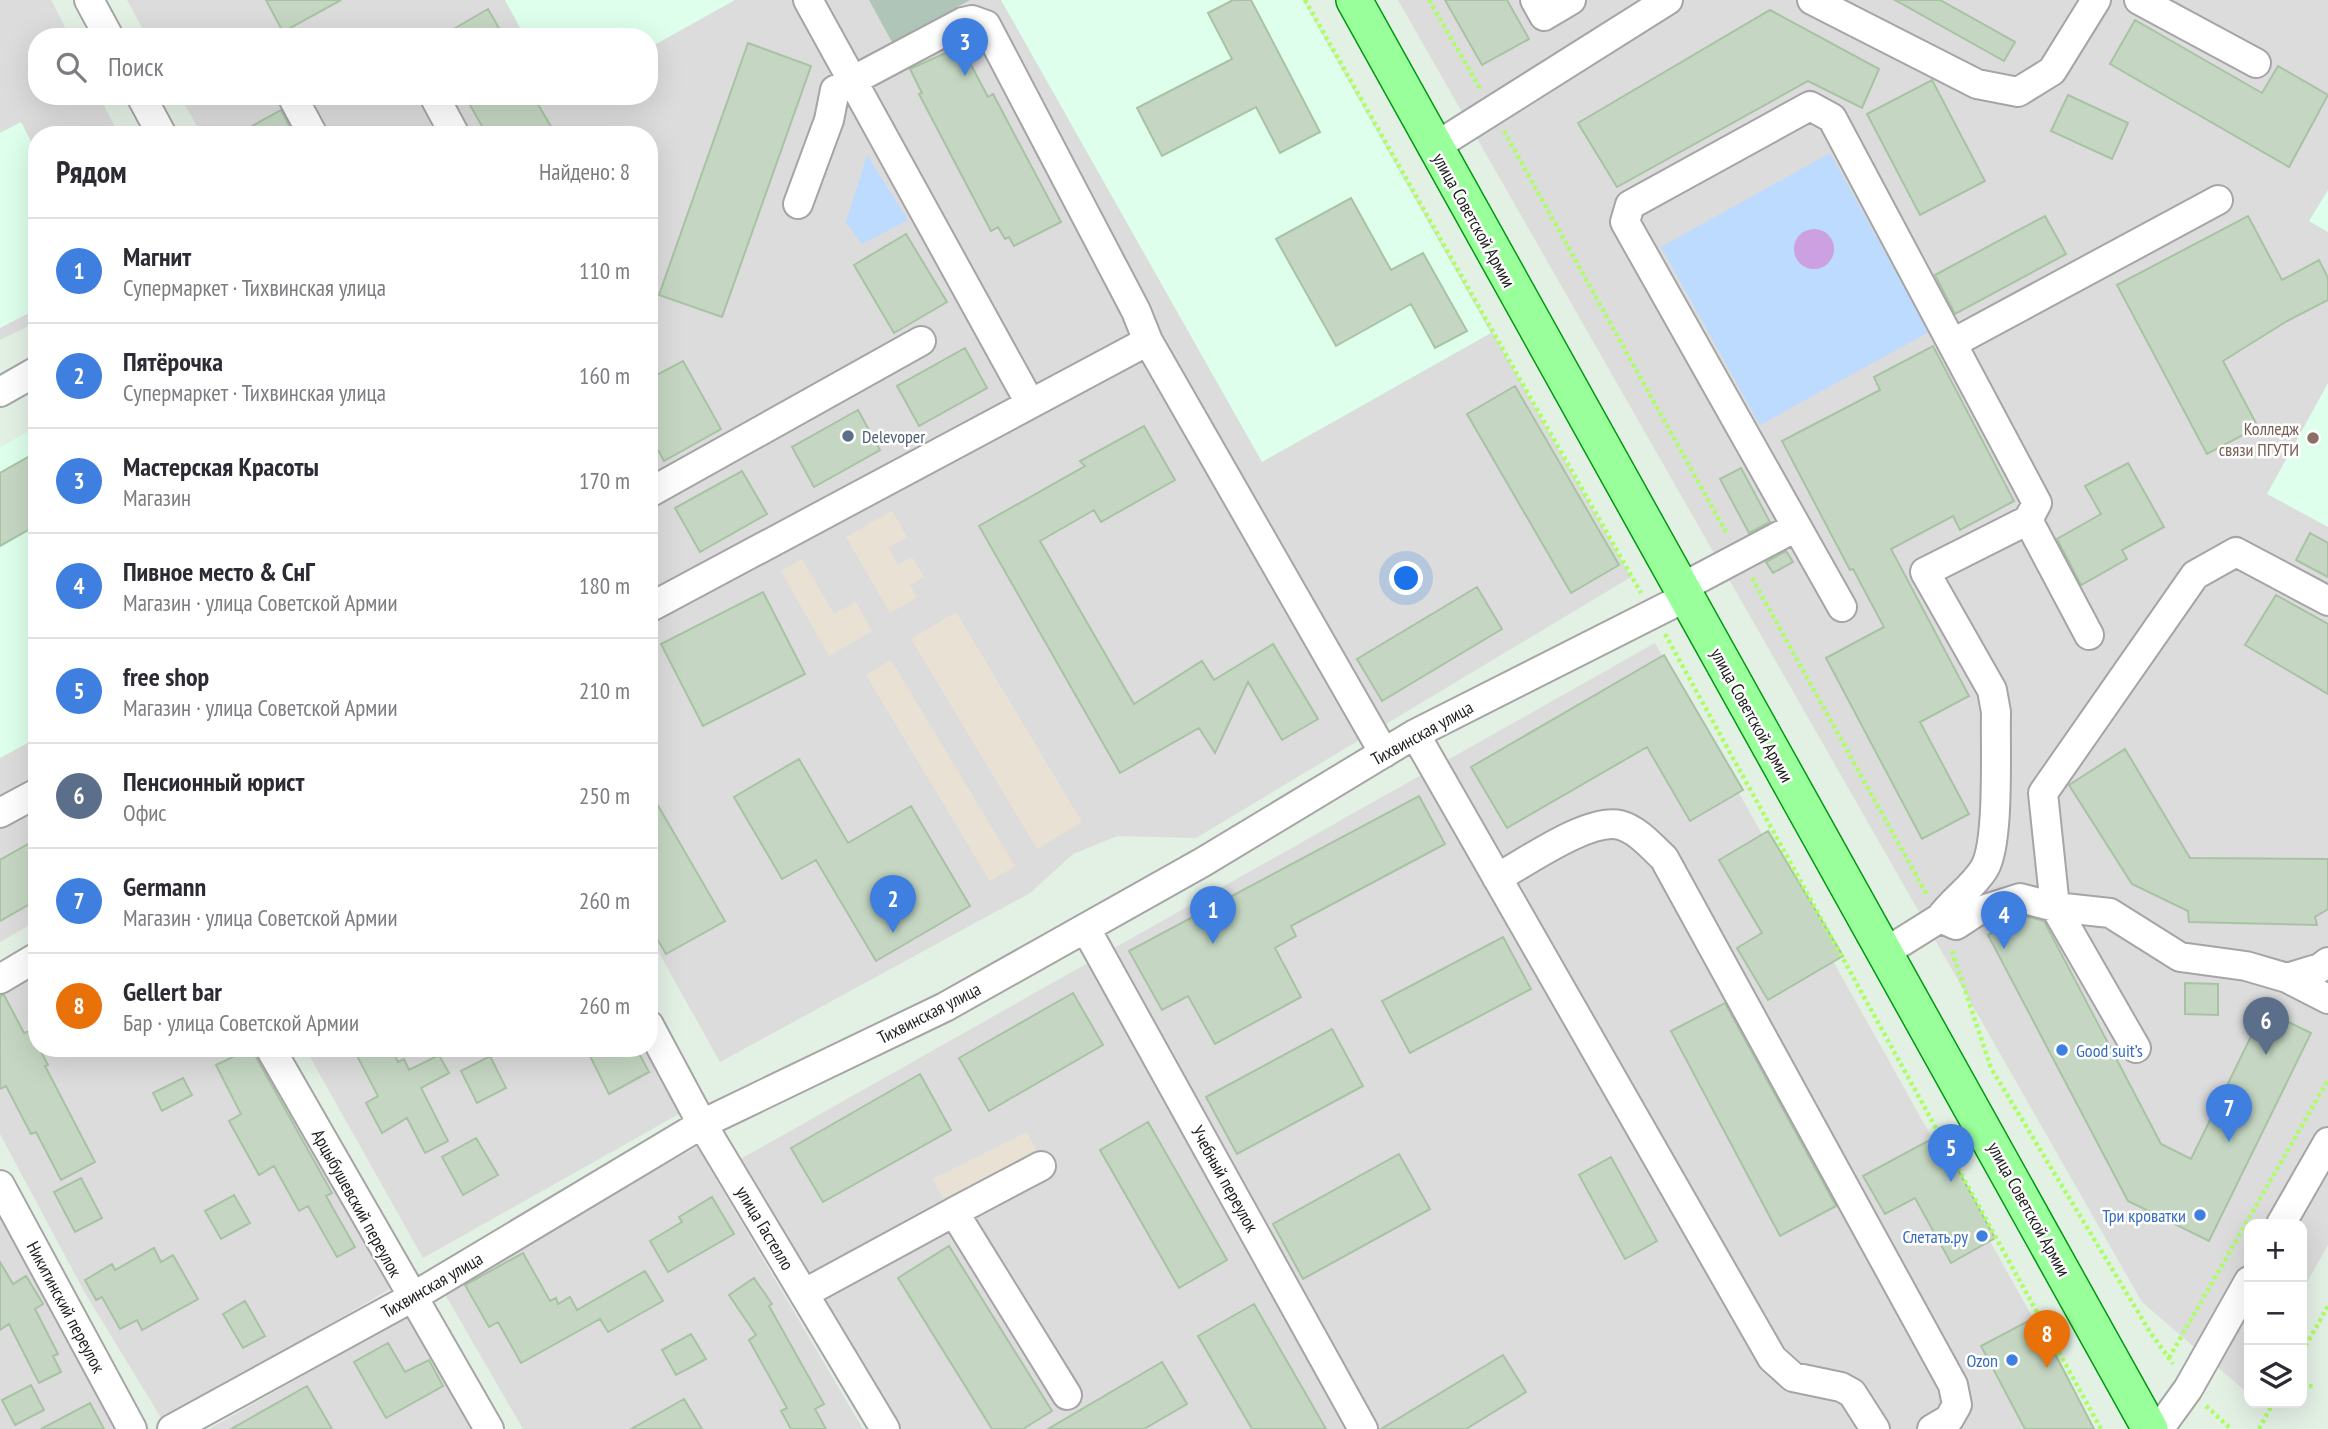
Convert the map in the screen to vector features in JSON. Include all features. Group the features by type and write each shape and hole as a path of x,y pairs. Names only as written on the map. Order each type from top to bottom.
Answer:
{"main road":[{"name":"улица Советской Армии","path":"1354,0 1433,148 2150,1429"}],"street":[{"path":"807,0 1030,403"},
{"path":"1535,0 1544,16 1571,0"},
{"path":"1433,148 1493,112 1632,10 1668,0"},
{"path":"1812,0 1977,84 2018,92 2052,71 2096,0"},
{"path":"2139,0 2256,63"},
{"path":"91,1 104,28"},
{"path":"798,204 829,120 833,94 852,81 963,22 972,20 986,25 1136,311 1148,341 1384,753"},
{"path":"146,105 157,126"},
{"path":"297,105 308,126"},
{"path":"439,105 450,126"},
{"path":"1842,607 1625,222 1630,205 1810,106 1832,118 2038,503 2028,520 1925,572 1992,691 1996,712 1992,851 1983,873 1952,902 1940,918 1884,953"},
{"path":"1952,343 2218,200"},
{"path":"658,484 921,341"},
{"path":"658,603 1148,341"},
{"path":"0,392 28,376"},
{"path":"2028,520 2089,635"},
{"name":"Тихвинская улица","path":"172,1429 411,1298 702,1124 945,1007 1086,929 1415,734 1654,614 1740,557 1796,527"},
{"path":"2136,1048 2054,907 2043,793 2195,575 2236,552 2328,601"},
{"path":"1415,734 1772,1358 1793,1377 1852,1393 1875,1429"},
{"path":"0,813 28,798"},
{"path":"1497,878 1588,828 1619,824 1639,834 1664,858 1953,1385 1958,1405 1949,1419 1932,1429"},
{"path":"1940,918 1956,925 1976,912 2020,898 2054,907 2110,913 2180,957 2246,966 2287,978 2328,999"},
{"name":"Учебный переулок","path":"1086,929 1363,1429"},
{"path":"0,979 28,962"},
{"path":"2287,978 2320,968 2328,962"},
{"name":"улица Гастелло","path":"658,1042 702,1124 886,1429"},
{"name":"Арцыбушевский переулок","path":"275,1057 411,1298 489,1429"},
{"path":"2284,1219 2328,1142"},
{"path":"805,1293 1041,1166"},
{"name":"Никитинский переулок","path":"0,1185 132,1429"},
{"path":"954,1212 1067,1395"},
{"path":"2159,1429 2188,1388 2248,1282"}],"path":[{"path":"1305,0 1654,614 2101,1429"},
{"path":"1429,0 1940,918 1991,1068 2150,1332 2188,1388 2231,1429"},
{"path":"2169,1358 2328,1080"},
{"path":"2306,1345 2328,1306"},
{"path":"2307,1386 2313,1387"},
{"path":"2259,1429 2270,1408"}],"shaded area":[{"path":"0,0 51,0 65,28 28,28 28,105 104,105 114,126 28,126 28,326 0,340"},
{"path":"127,0 1304,0 1631,577 1196,838 1117,836 1073,854 1030,893 720,1062 658,951 658,126 197,126 185,105 658,105 658,28 142,28"},
{"path":"505,0 735,0 658,43 658,28 520,28"},
{"path":"869,0 970,0 892,42"},
{"path":"1001,0 1303,0 1491,333 1262,462"},
{"path":"1398,0 2328,0 2328,1245 2307,1282 2307,1219 2244,1219 2244,1390 2142,1302"},
{"path":"21,122 28,136 28,314 0,328 0,133"},
{"path":"1830,153 1929,332 1760,425 1661,247"},
{"path":"867,155 908,220 862,244 846,222"},
{"path":"2328,190 2328,232 2309,221"},
{"path":"1814,229 1822,230 1828,235 1833,241 1833,257 1828,263 1822,268 1814,269 1806,268 1800,263 1795,257 1794,249 1795,241 1800,235 1806,230"},
{"name":"Колледж связи ПГУТИ","path":"2328,383 2328,527 2267,494"},
{"path":"28,431 28,926 0,942 0,447"},
{"path":"28,431 28,743 0,758 0,447"},
{"path":"892,511 907,537 888,548 898,565 912,557 924,577 910,585 917,598 890,613 846,537"},
{"path":"802,559 834,614 856,602 872,631 829,656 781,571"},
{"path":"956,612 1082,822 1037,849 911,639"},
{"path":"1655,643 2095,1429 902,1429 737,1161"},
{"path":"891,660 1015,866 990,881 866,675"},
{"path":"28,979 28,1057 262,1057 390,1289 163,1421 85,1293 0,1134 0,996"},
{"path":"310,1057 650,1057 679,1114 423,1258"},
{"path":"1027,1132 1040,1157 946,1204 933,1179"},
{"path":"697,1147 863,1429 523,1429 442,1289"},
{"path":"0,1210 118,1429 0,1429"},
{"path":"411,1314 479,1429 209,1429"}],"building":[{"path":"266,0 341,0 290,28 281,28"},
{"path":"1233,0 1251,0 1320,132 1280,153 1256,107 1162,156 1137,108 1232,59 1208,13"},
{"path":"1445,0 1507,0 1529,39 1482,65"},
{"path":"1895,0 1940,0 2015,42 2004,61"},
{"path":"488,9 499,28 455,28"},
{"path":"1770,10 1879,69 1862,108 1808,81 1617,187 1578,123"},
{"path":"2135,20 2262,93 2278,66 2328,95 2289,167 2110,64"},
{"path":"748,43 811,66 722,317 659,295"},
{"path":"961,46 988,97 993,94 1061,222 1014,246 1009,237 1005,239 998,227 991,231 919,94 922,93 910,69"},
{"path":"1932,80 1985,181 1920,215 1867,114"},
{"path":"2068,95 2128,123 2112,159 2051,131"},
{"path":"470,105 538,105 551,126 482,126"},
{"path":"281,110 289,126 252,126"},
{"path":"1351,198 1391,270 1423,253 1467,331 1435,348 1411,304 1336,346 1276,239"},
{"path":"2045,216 2066,254 1955,314 1935,275"},
{"path":"2248,216 2282,280 2319,260 2328,278 2328,300 2287,321 2223,361 2258,427 2207,454 2117,285"},
{"path":"906,234 947,302 894,333 854,265"},
{"path":"1933,346 2014,501 1960,530 1953,516 1891,549 1969,696 1920,722 1969,814 1922,839 1826,658 1884,627 1853,569 1850,570 1782,441 1880,390 1874,377"},
{"path":"965,348 987,388 919,426 897,386"},
{"path":"683,361 721,429 664,461 658,450 658,374"},
{"path":"1515,386 1619,565 1571,593 1467,414"},
{"path":"858,410 880,450 814,487 792,447"},
{"path":"1144,426 1175,480 1101,522 1094,510 1040,541 1134,704 1202,661 1214,680 1273,644 1318,719 1282,740 1248,682 1215,753 1199,728 1120,773 979,526 1085,466 1080,461"},
{"path":"28,457 28,530 0,546 0,473"},
{"path":"2128,463 2164,527 2122,550 2127,559 2081,585 2057,539 2101,514 2085,486"},
{"path":"1741,468 1770,522 1749,533 1720,479"},
{"path":"742,471 767,514 700,552 675,508"},
{"path":"2310,533 2328,543 2328,577 2296,560"},
{"path":"1786,551 1793,562 1773,573 1766,562"},
{"path":"1477,587 1502,629 1382,701 1357,659"},
{"path":"763,592 805,674 703,726 661,644"},
{"path":"2276,595 2328,624 2328,694 2245,645"},
{"path":"1664,655 1743,790 1690,821 1647,747 1507,828 1471,767"},
{"path":"2125,749 2190,858 2328,859 2328,909 2315,917 2317,925 2189,922 2188,911 2132,884 2069,785"},
{"path":"799,759 848,843 911,806 970,906 876,961 816,860 782,879 734,797"},
{"path":"1419,796 1445,844 1291,926 1296,936 1275,948 1301,997 1215,1044 1188,996 1162,1010 1129,951"},
{"path":"658,806 725,921 666,954 658,940"},
{"path":"1768,831 1843,956 1768,1000 1737,948 1762,933 1719,860"},
{"path":"28,844 28,905 0,921 0,860"},
{"path":"2024,916 2044,921 2161,1144 2191,1159 2264,1010 2311,1033 2209,1241 2128,1201 1988,935"},
{"path":"1503,937 1531,989 1410,1053 1382,1001"},
{"path":"2185,983 2218,984 2218,1015 2185,1014"},
{"path":"1073,993 1103,1045 989,1111 959,1058"},
{"path":"4,995 24,1033 28,1032 28,1057 44,1057 48,1065 45,1066 95,1162 61,1180 36,1132 31,1134 6,1086 0,1089 0,996"},
{"path":"1725,1003 1836,1206 1780,1236 1671,1031"},
{"path":"1332,1029 1363,1086 1237,1154 1206,1097"},
{"path":"232,1057 256,1057 332,1193 326,1196 355,1247 337,1257 308,1206 299,1211 274,1166 259,1175 229,1121 241,1114 216,1065"},
{"path":"358,1057 396,1057 398,1062 404,1059 409,1070 440,1057 449,1073 421,1088 448,1141 425,1153 407,1118 382,1133 366,1103 378,1096"},
{"path":"490,1057 506,1088 477,1103 461,1071"},
{"path":"590,1057 641,1057 649,1072 609,1094"},
{"path":"920,1074 951,1130 823,1202 791,1148"},
{"path":"183,1078 192,1095 162,1111 153,1093"},
{"path":"1148,1122 1227,1260 1179,1288 1100,1150"},
{"path":"1939,1135 1995,1238 1951,1263 1915,1198 1885,1214 1863,1176"},
{"path":"476,1138 498,1175 463,1195 442,1157"},
{"path":"1399,1154 1430,1209 1303,1279 1273,1224"},
{"path":"1611,1157 1657,1241 1625,1259 1579,1175"},
{"path":"81,1178 102,1218 75,1232 54,1192"},
{"path":"234,1195 250,1223 221,1239 205,1211"},
{"path":"712,1197 734,1234 668,1272 650,1241 682,1222 679,1217"},
{"path":"949,1246 1052,1411 1023,1429 992,1429 898,1278"},
{"path":"154,1248 161,1262 173,1255 198,1299 142,1330 137,1320 120,1329 102,1297 96,1300 85,1280 112,1264 115,1270"},
{"path":"523,1253 550,1301 556,1298 558,1304 570,1297 577,1310 645,1271 663,1301 608,1332 600,1319 521,1363 498,1322 489,1327 465,1285"},
{"path":"0,1262 13,1284 26,1276 43,1304 35,1309 58,1354 53,1356 61,1372 39,1383 9,1324 0,1330"},
{"path":"754,1278 772,1304 769,1306 824,1404 815,1409 826,1429 791,1429 781,1411 787,1408 749,1340 756,1335 729,1295"},
{"path":"245,1301 265,1336 243,1348 223,1314"},
{"path":"1254,1304 1326,1429 1252,1429 1198,1336"},
{"path":"2036,1317 2094,1429 2025,1429 1981,1346"},
{"path":"691,1334 706,1359 676,1375 662,1350"},
{"path":"388,1343 405,1372 429,1360 443,1386 386,1418 354,1362"},
{"path":"1503,1355 1526,1392 1466,1429 1381,1429"},
{"path":"1162,1362 1187,1404 1144,1429 1048,1429"},
{"path":"31,1385 44,1410 15,1425 2,1400"},
{"path":"307,1386 332,1429 231,1429"},
{"path":"684,1399 702,1429 631,1429"},
{"path":"90,1403 104,1429 41,1429"}],"place":[{"name":"Мастерская Красоты","path":"965,76"},
{"name":"Delevoper","path":"848,436"},
{"name":"Колледж связи ПГУТИ","path":"2313,438"},
{"name":"Пятёрочка","path":"893,933"},
{"name":"Магнит","path":"1213,944"},
{"name":"Пивное место & СнГ","path":"2004,949"},
{"name":"Good suit’s","path":"2062,1050"},
{"name":"Пенсионный юрист","path":"2266,1055"},
{"name":"Germann","path":"2229,1142"},
{"name":"free shop","path":"1951,1182"},
{"name":"Три кроватки","path":"2200,1215"},
{"name":"Слетать.ру","path":"1982,1236"},
{"name":"Ozon","path":"2012,1360"},
{"name":"Gellert bar","path":"2047,1368"}]}
